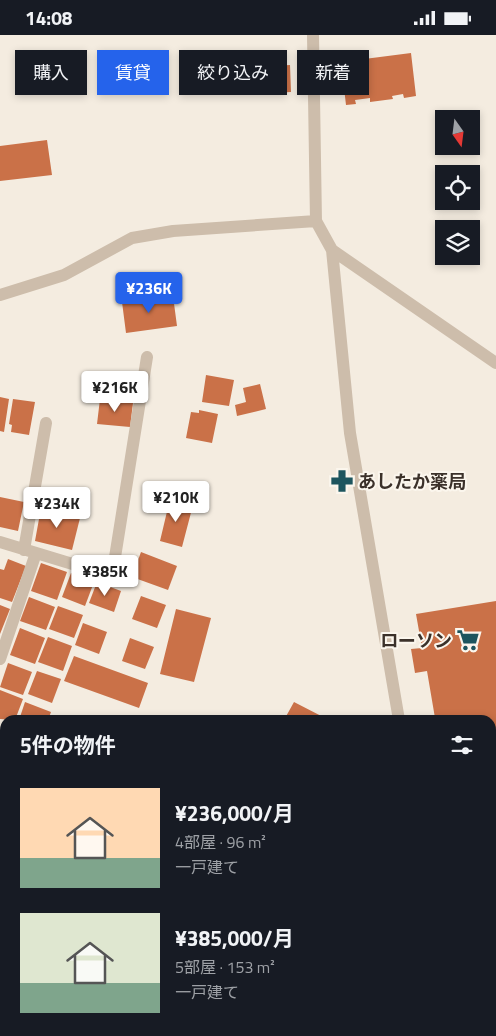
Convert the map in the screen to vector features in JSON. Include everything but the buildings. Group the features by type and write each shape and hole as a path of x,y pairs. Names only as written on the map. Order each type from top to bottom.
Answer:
{"street":[{"path":"313,35 316,221 332,250 350,433 398,715"},
{"path":"0,295 64,275 132,238 173,231 316,221"},
{"path":"332,250 496,363"},
{"path":"0,542 112,576 147,357"},
{"path":"0,659 30,551 46,423"}],"place":[{"name":"あしたか薬局","path":"342,481"},
{"name":"ローソン","path":"468,640"}]}
